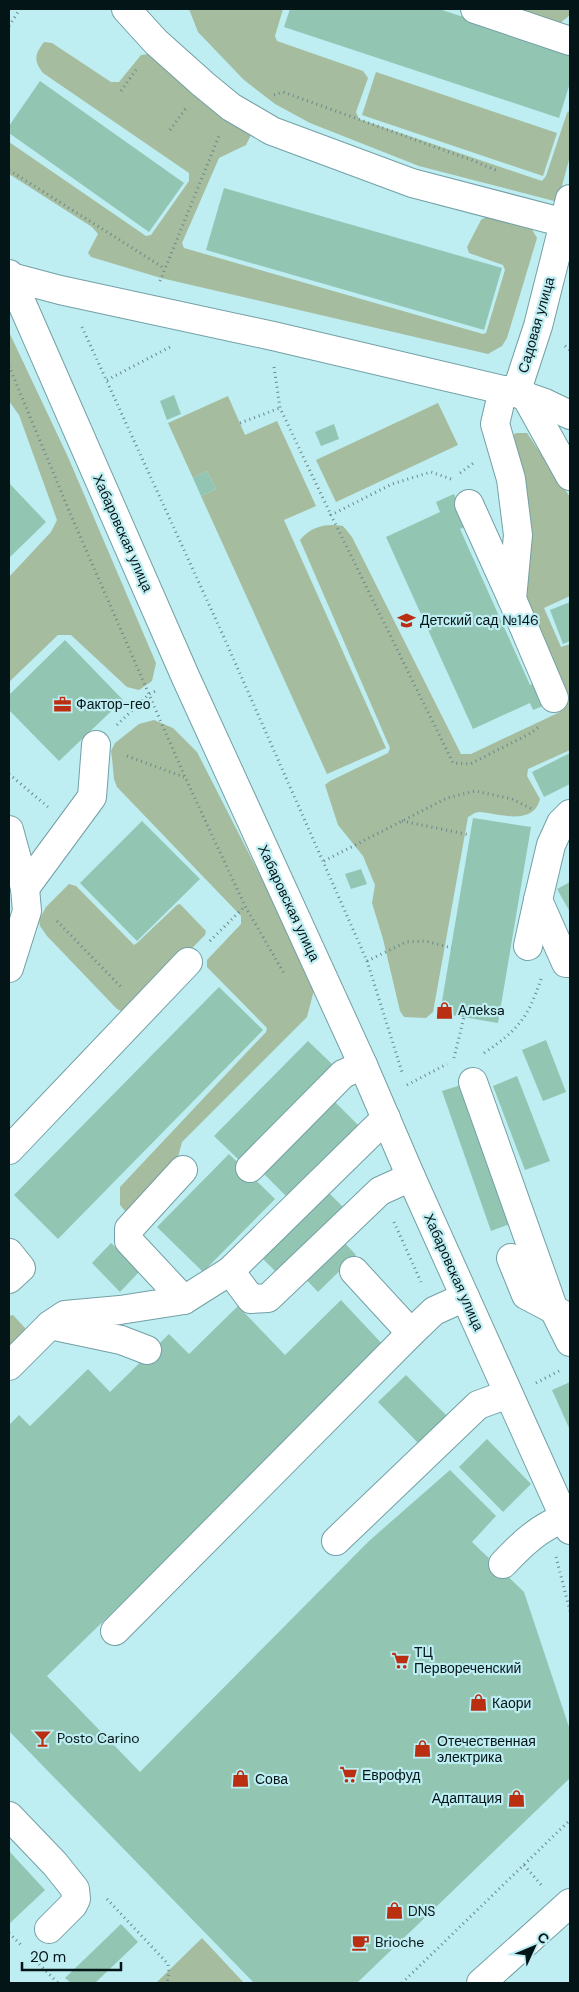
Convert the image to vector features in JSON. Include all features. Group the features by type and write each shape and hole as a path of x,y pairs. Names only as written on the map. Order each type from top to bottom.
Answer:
{"main road":[{"path":"126,9 156,42 231,107 272,131 412,182 530,212 567,211"},
{"path":"476,9 570,41"},
{"name":"Садовая улица","path":"512,599 518,535 512,479 495,424 515,393 538,326 559,281 567,211"},
{"path":"10,276 64,291 273,336 515,393 545,403 570,415"},
{"name":"Хабаровская улица","path":"10,276 190,687 363,1064 411,1177 567,1524"},
{"path":"515,393 570,476"},
{"path":"469,504 554,698"},
{"path":"25,888 92,797 96,745"},
{"path":"528,946 552,845 566,819"},
{"path":"9,830 25,888 27,911 9,968"},
{"path":"538,900 569,970"},
{"path":"9,1150 197,953"},
{"path":"250,1168 343,1074 363,1064"},
{"path":"468,1070 562,1314 570,1342"},
{"path":"9,1366 65,1314 120,1310 184,1300 230,1271 386,1118"},
{"path":"183,1170 128,1229 129,1241 184,1300"},
{"path":"230,1271 251,1299 268,1298 380,1191 411,1177"},
{"path":"511,1258 526,1294 562,1314"},
{"path":"354,1271 411,1333"},
{"path":"115,1631 434,1311 465,1297"},
{"path":"50,1326 121,1340 147,1350"},
{"path":"336,1541 478,1405 508,1394"},
{"path":"502,1564 547,1524 567,1524"},
{"path":"9,1816 61,1870 76,1889 76,1898 73,1905 49,1929"},
{"path":"481,1983 570,1903"}],"path":[{"path":"9,26 20,9"},
{"path":"284,92 424,144"},
{"path":"150,310 164,268 179,237 231,107"},
{"path":"9,170 164,268"},
{"path":"64,291 107,380 324,861 367,961 379,1002"},
{"path":"107,380 168,350 204,321"},
{"path":"273,336 274,378 280,408 453,763 470,764 531,733 546,721 554,698"},
{"path":"9,366 185,777 245,906 289,981"},
{"path":"240,423 280,408"},
{"path":"331,515 392,484 431,472 451,479 469,504"},
{"path":"149,694 96,745 185,777"},
{"path":"9,774 34,796"},
{"path":"324,861 447,798 475,791 512,799 566,819"},
{"path":"401,820 470,835"},
{"path":"25,888 143,1009"},
{"path":"197,953 245,906"},
{"path":"482,1054 507,1037 521,1022 535,997 554,935"},
{"path":"367,961 406,942 425,941 452,948"},
{"path":"455,1048 464,1017"},
{"path":"406,1085 453,1061 468,1070"},
{"path":"402,1983 570,1820"},
{"path":"105,1897 168,1964 170,1972 167,1983"},
{"path":"50,1975 58,1983"}],"green space":[{"path":"189,9 283,9 275,36 277,41 363,71 368,78 356,112 359,119 542,181 546,176 567,113 570,110 570,156 559,197 554,201 419,166 310,123 275,104 244,80 198,32"},
{"path":"513,9 570,9 570,15 559,24"},
{"path":"44,42 52,43 111,82 119,82 141,55 150,54 248,130 251,135 246,145 219,158 182,243 184,248 483,334 486,333 505,270 503,265 469,253 467,247 481,220 492,213 530,226 537,238 507,338 502,346 488,354 161,278 91,257 88,253 98,234 92,227 9,174 9,142 146,236 151,235 189,181 189,173 43,73 36,57"},
{"path":"376,72 557,133 543,176 362,115"},
{"path":"9,332 68,457 156,663 152,681 139,690 127,687 71,635 58,635 9,682 9,577 51,532 57,520 19,415 9,401"},
{"path":"228,396 245,435 277,421 316,506 284,520 386,748 327,774 201,496 216,489 207,471 193,478 168,423"},
{"path":"438,403 458,445 336,502 316,460"},
{"path":"516,433 527,433 570,497 570,596 544,608 561,647 570,644 570,750 528,769 527,776 540,799 536,808 530,813 523,816 505,816 479,812 468,817 433,1012 426,1018 404,1017 400,1011 383,939 372,903 375,885 363,856 338,825 325,785 388,753 390,748 300,540 309,531 325,525 343,526 352,537 461,754 471,754 560,712 562,693 522,603 510,438"},
{"path":"154,720 173,728 197,752 293,940 314,990 307,1017 182,1142 177,1161 126,1212 120,1205 120,1187 266,1032 267,1028 207,967 207,960 241,924 241,916 117,787 114,779 111,751 115,743 139,724"},
{"path":"69,884 76,886 134,945 180,904 206,931 205,935 131,1010 125,1013 117,1009 47,936 40,926 39,920 46,907"},
{"path":"13,1315 25,1328 24,1334 9,1353 9,1316"},
{"path":"202,1938 244,1983 156,1983"}],"building":[{"path":"290,9 439,9 570,52 570,83 559,118 284,27"},
{"path":"40,81 184,183 149,232 9,133 9,126"},
{"path":"224,188 502,268 484,330 206,250"},
{"path":"174,395 181,414 167,420 160,401"},
{"path":"334,424 339,439 321,446 315,432"},
{"path":"207,471 216,489 201,496 193,478"},
{"path":"9,483 46,522 9,558"},
{"path":"454,494 469,525 460,529 530,685 540,681 550,703 533,710 530,703 473,729 386,537 440,512 436,502"},
{"path":"570,602 570,641 563,644 550,610"},
{"path":"65,640 123,700 59,761 9,710 9,695"},
{"path":"570,753 570,784 544,797 532,772"},
{"path":"473,818 531,827 498,1023 440,1013"},
{"path":"142,821 200,879 137,941 80,883"},
{"path":"361,869 367,884 351,889 345,874"},
{"path":"570,882 570,912 557,889"},
{"path":"219,987 263,1030 58,1239 14,1195"},
{"path":"546,1040 566,1092 543,1101 522,1050"},
{"path":"308,1041 333,1065 239,1160 214,1136"},
{"path":"517,1076 550,1161 525,1170 493,1086"},
{"path":"461,1085 510,1224 491,1231 442,1091"},
{"path":"335,1102 359,1126 288,1198 264,1174"},
{"path":"229,1154 275,1199 203,1272 157,1227"},
{"path":"322,1186 343,1207 278,1274 257,1253"},
{"path":"340,1238 356,1255 318,1292 302,1275"},
{"path":"111,1243 140,1271 120,1292 92,1263"},
{"path":"341,1300 385,1347 47,1676 140,1772 369,1541 450,1470 496,1516 472,1542 524,1592 570,1730 570,1778 357,1983 254,1983 9,1731 9,1425 19,1415 30,1426 88,1369 110,1392 169,1334 189,1354 238,1306 285,1355"},
{"path":"406,1375 450,1419 422,1447 378,1402"},
{"path":"570,1382 570,1430 552,1390"},
{"path":"487,1439 531,1484 503,1512 459,1467"},
{"path":"9,1851 45,1890 9,1924"},
{"path":"121,1924 138,1942 95,1983 71,1983 65,1978"}],"place":[{"name":"Детский сад №146","path":"406,620"},
{"name":"Фактор-гео","path":"62,704"},
{"name":"Алеksa","path":"444,1010"},
{"name":"ТЦ Первореченский","path":"400,1660"},
{"name":"Каори","path":"478,1703"},
{"name":"Posto Carino","path":"43,1738"},
{"name":"Отечественная электрика","path":"423,1749"},
{"name":"Еврофуд","path":"348,1775"},
{"name":"Сова","path":"241,1779"},
{"name":"Адаптация","path":"516,1798"},
{"name":"DNS","path":"394,1911"},
{"name":"Brioche","path":"361,1942"}]}
